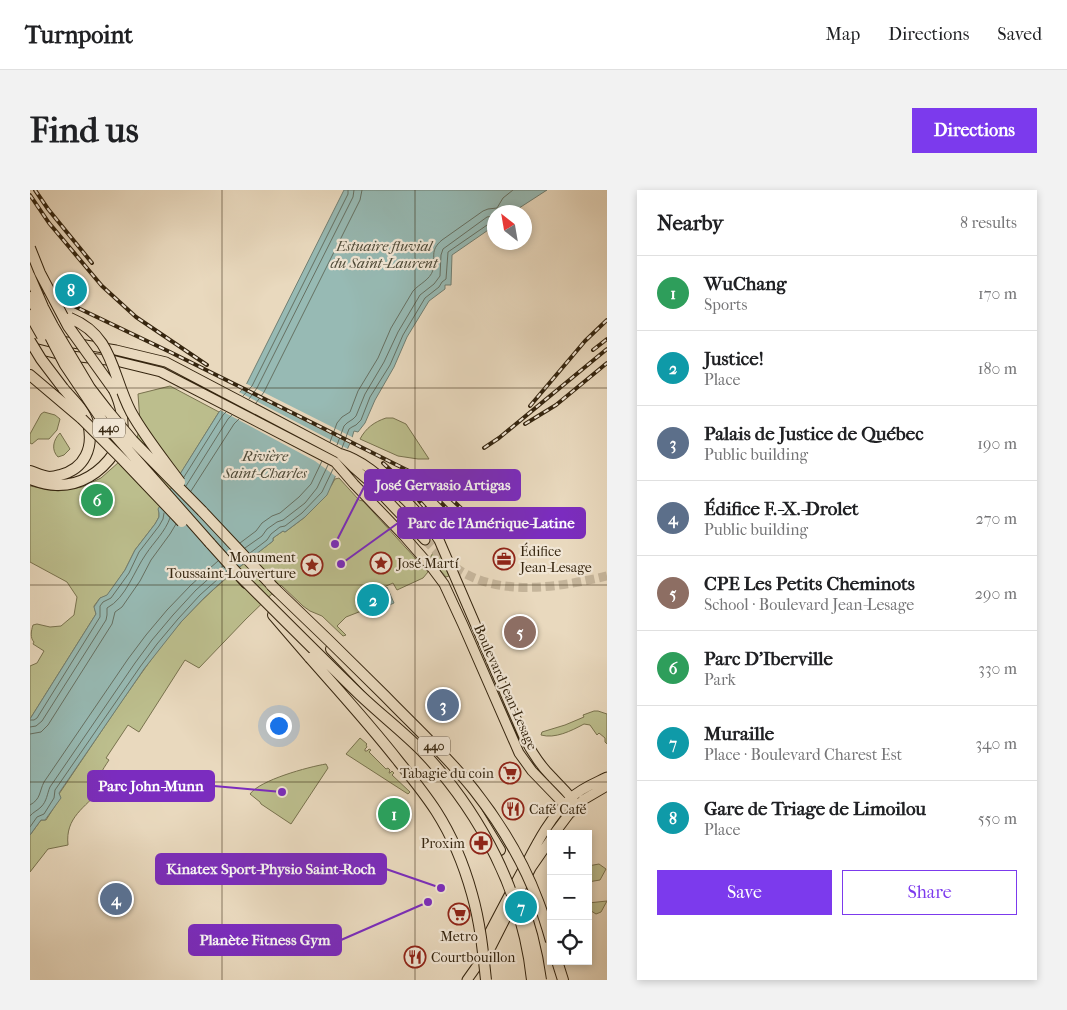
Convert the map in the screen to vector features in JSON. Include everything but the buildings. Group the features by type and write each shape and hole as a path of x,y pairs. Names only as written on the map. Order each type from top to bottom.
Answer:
{"highway":[{"path":"30,248 40,273 68,326 114,390 120,407 122,434 119,445 105,464 84,480 58,486 30,479"},
{"name":"440","path":"30,277 53,326 90,388 133,441 271,585 417,728 475,791 517,856 539,902 547,928"},
{"name":"440","path":"30,297 65,365 104,423 241,577 387,747 436,811 448,832 472,895 479,926 486,980"},
{"path":"30,312 59,313 78,321 92,331 104,345 124,396 147,437 202,511"},
{"path":"30,315 74,386 104,423"},
{"path":"30,341 48,369 86,417 90,433 90,445 85,458 70,472 49,477 30,471"},
{"path":"30,375 82,418 188,528 210,543"},
{"path":"241,577 360,695 421,750 456,793 488,840 510,888 525,935 532,980"},
{"path":"271,585 440,763 474,807 500,850 525,909 541,980"},
{"path":"558,965 563,980"}],"main road":[{"path":"30,331 67,342 116,350 166,362 222,391 339,453 355,464 368,481 425,540"},
{"name":"Boulevard Jean-Lesage","path":"30,347 62,355 116,360 161,372 335,462 404,536 444,584 516,747 532,771 564,804"},
{"path":"56,364 72,356"},
{"path":"335,462 355,464"},
{"name":"Boulevard Jean-Lesage","path":"355,464 379,476 411,505 433,530 524,737 544,768 572,797 577,806"},
{"path":"484,956 483,946 514,886 533,858 550,822 572,797 581,790 607,777"},
{"path":"557,830 583,800 607,786"},
{"path":"564,804 577,806"},
{"path":"468,980 489,951 531,868 533,858 547,843"}],"green space":[{"path":"170,386 219,412 159,508 159,517 155,524 135,550 125,570 107,596 100,598 94,606 96,614 30,719 30,666 37,663 44,651 33,644 31,634 33,625 61,626 74,615 77,597 67,582 30,562 30,486 58,491 82,487 101,478 128,454 137,440 140,422 138,394"},
{"path":"44,412 55,415 60,419 57,430 49,439 38,439 32,444 30,443 30,434"},
{"path":"386,418 393,418 406,424 429,459 398,456 360,439 371,426"},
{"path":"60,433 70,449 64,455 58,457 54,451 54,445"},
{"path":"339,478 359,500 363,501 428,572 423,578 397,590 393,583 359,598 364,610 346,617 337,626 346,635 343,636 322,616 303,606 281,585 199,668 185,660 139,732 128,725 106,758 109,760 100,777 101,789 73,820 68,835 68,845 48,849 30,872 30,835 41,820 46,820 60,798 59,794 164,642 214,589 273,541 273,538 283,531 285,532 305,517 335,479"},
{"path":"433,553 440,554 449,576 446,577 431,559"},
{"path":"594,711 607,714 607,744 605,738 599,733 597,735 590,725 584,724 557,735 541,735 542,732 565,725"},
{"path":"360,738 367,744 365,751 371,750 369,752 386,769 390,770 389,773 392,771 394,773 392,775 410,792 408,794 346,754"},
{"path":"326,764 328,768 291,824 261,804 250,794 255,789 274,779"},
{"path":"599,864 606,869 600,880 592,881 592,865"},
{"path":"607,901 601,912 596,914 592,912 592,903"}],"water":[{"path":"344,190 547,190 524,205 487,205 487,231 452,255 451,285 445,285 445,289 429,301 407,337 365,423 358,432 354,431 327,495 305,517 285,532 283,531 273,538 273,541 229,575 181,622 144,669 59,793 61,798 45,820 41,820 30,835 30,719 96,614 94,607 100,598 107,595 125,570 135,550 155,524 159,517 158,509 219,412 247,383"},
{"path":"387,587 394,603 369,614 362,598"}],"pier":[{"path":"245,383 354,438 352,445 240,389"},
{"path":"237,391 350,450 338,478 315,461 218,409"}],"tunnel":[{"path":"425,540 456,568 473,577 510,587 569,584 607,576"}],"railway":[{"path":"35,190 92,263"},
{"path":"30,195 49,223 102,286 136,317 207,365"},
{"path":"30,285 170,352 427,480 441,489 465,512"},
{"path":"530,406 585,341 607,320"},
{"path":"593,350 607,339"},
{"path":"484,448 499,438 607,349"},
{"path":"525,424 556,405 607,363"},
{"path":"383,463 429,512"},
{"path":"422,483 457,519"}],"place":[{"name":"Gare de Triage de Limoilou","path":"71,290"},
{"name":"Parc D'Iberville","path":"97,500"},
{"name":"José Gervasio Artigas","path":"335,544"},
{"name":"Édifice Jean-Lesage","path":"504,559"},
{"name":"José Martí","path":"381,563"},
{"name":"Parc de l'Amérique-Latine","path":"341,564"},
{"name":"Monument Toussaint-Louverture","path":"312,565"},
{"name":"Justice!","path":"373,600"},
{"name":"CPE Les Petits Cheminots","path":"520,632"},
{"name":"Palais de Justice de Québec","path":"443,705"},
{"name":"Tabagie du coin","path":"510,773"},
{"name":"Parc John-Munn","path":"282,792"},
{"name":"Café Café","path":"513,809"},
{"name":"WuChang","path":"394,814"},
{"name":"Proxim","path":"481,843"},
{"name":"Kinatex Sport-Physio Saint-Roch","path":"441,888"},
{"name":"Édifice F.-X.-Drolet","path":"116,899"},
{"name":"Planète Fitness Gym","path":"428,902"},
{"name":"Muraille","path":"521,907"},
{"name":"Metro","path":"459,914"},
{"name":"Courtbouillon","path":"415,957"}],"water label":[{"name":"Estuaire fluvial du Saint-Laurent","path":"384,254"},
{"name":"Rivière Saint-Charles","path":"265,464"}]}
